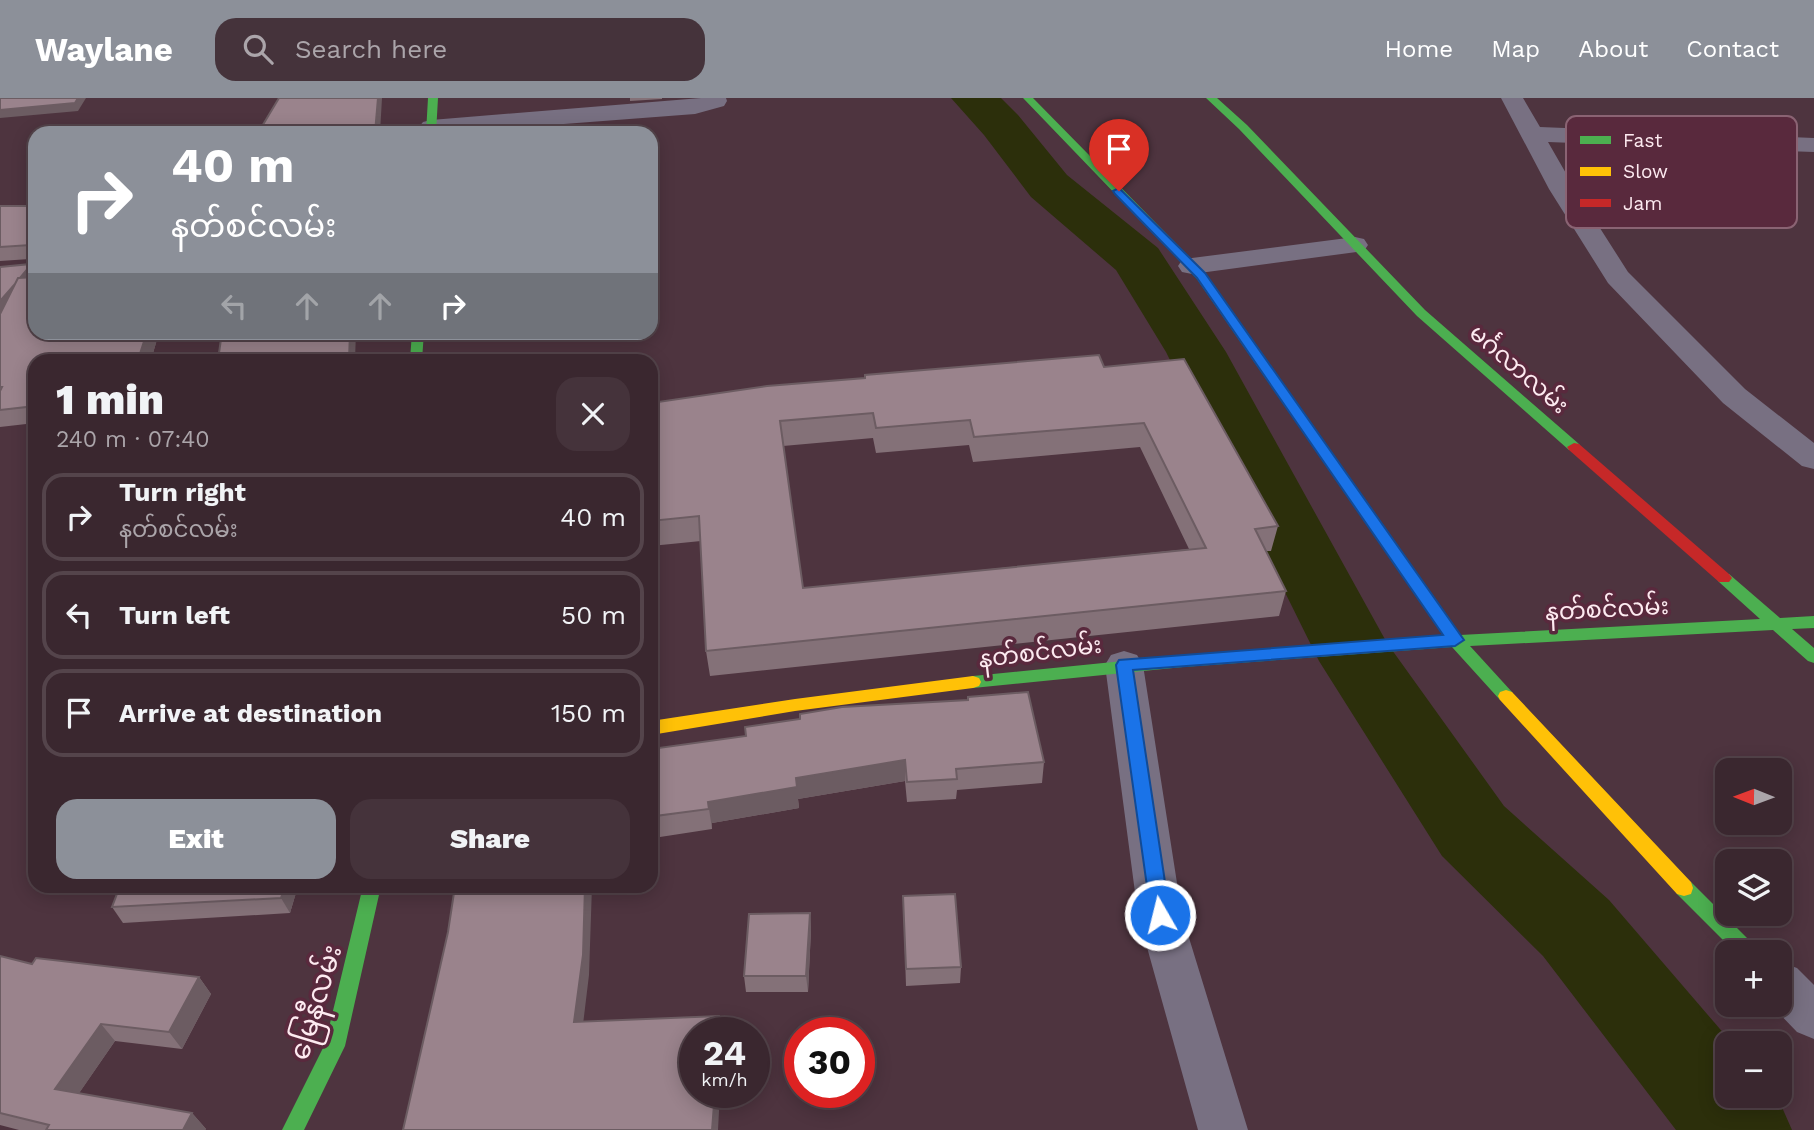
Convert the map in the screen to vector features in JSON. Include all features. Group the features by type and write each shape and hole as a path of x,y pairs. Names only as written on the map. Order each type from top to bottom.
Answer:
{"street":[{"path":"431,126 433,98"},
{"path":"477,126 695,107 708,105 716,101 715,98"},
{"path":"1028,98 1192,266 1455,640 1691,896 1736,940"},
{"name":"မင်္ဂလာလမ်း","path":"1211,98 1421,313 1814,657"},
{"path":"1512,98 1566,195"},
{"path":"1532,134 1566,135"},
{"path":"1587,228 1618,277 1734,396 1814,459"},
{"path":"1192,266 1355,245"},
{"name":"နတ်စင်လမ်း","path":"658,728 789,705 1124,665 1455,640 1814,622"},
{"path":"1124,665 1160,915 1223,1130"},
{"name":"မြေနီလမ်း","path":"293,1130 335,1046 371,893"},
{"path":"1792,995 1814,1017"}],"building":[{"path":"0,98 78,98 75,103 0,110"},
{"path":"279,98 378,98 376,126 262,126"},
{"path":"0,206 28,206 28,245 0,247"},
{"path":"28,264 28,268 0,301 0,267"},
{"path":"28,277 28,340 144,340 140,354 28,354 28,407 0,410 0,314 18,278"},
{"path":"221,340 350,340 349,354 219,354"},
{"path":"1099,355 1104,367 1184,359 1278,526 1255,529 1286,591 706,651 699,516 658,520 658,402 767,386 865,378 865,375","holes":["873,413 876,428 970,420 974,437 1144,423 1206,548 803,588 780,421"]},
{"path":"1028,692 1044,762 956,769 957,779 907,782 905,760 796,778 797,787 708,802 709,809 658,816 658,748 746,736 745,727 800,719 800,714 842,707 968,700 968,697"},
{"path":"117,893 283,893 281,898 112,907"},
{"path":"454,893 585,893 583,955 574,1022 679,1018 679,1108 714,1108 712,1130 403,1130 448,932"},
{"path":"955,894 961,967 906,969 903,896"},
{"path":"810,913 806,976 744,976 749,914"},
{"path":"0,956 32,964 36,958 199,977 169,1032 101,1024 55,1089 192,1113 183,1130 46,1130 49,1125 0,1113"}],"waterway":[{"path":"974,98 1001,125 1049,186 1138,260 1196,352 1358,661 1473,831 1576,928 1740,1130"}],"traffic: fast":[{"path":"431,126 433,98"},
{"path":"1028,98 1201,276 1455,640 1506,696"},
{"path":"1211,98 1243,127 1421,313 1574,447"},
{"path":"416,354 417,340"},
{"path":"1724,578 1814,657"},
{"path":"973,682 1183,661 1393,645 1814,622"},
{"path":"1684,888 1736,940"},
{"path":"293,1130 335,1046 370,893"}],"traffic: slow":[{"path":"658,727 795,705 973,682"},
{"path":"1506,696 1684,888"}],"traffic: jam":[{"path":"1574,447 1724,578"}],"route":[{"path":"1119,191 1201,276 1455,640 1124,665 1160,915"}]}
